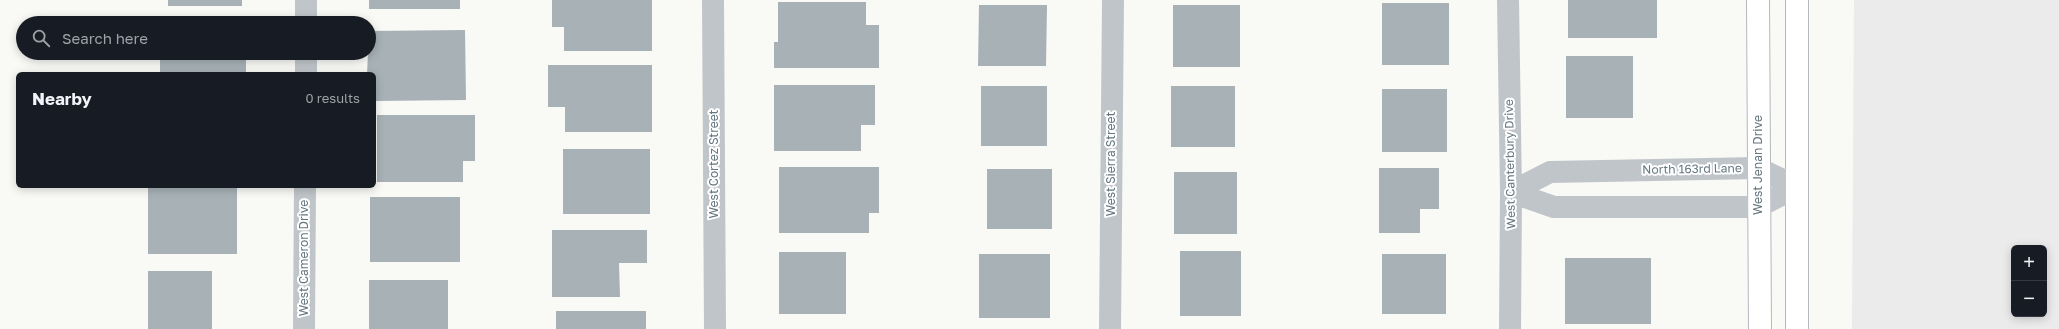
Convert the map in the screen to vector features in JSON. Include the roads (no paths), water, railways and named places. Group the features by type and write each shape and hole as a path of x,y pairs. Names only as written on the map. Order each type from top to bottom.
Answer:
{"street":[{"path":"306,0 306,16"},
{"name":"West Cortez Street","path":"713,0 714,329"},
{"name":"West Sierra Street","path":"1110,329 1113,0"},
{"name":"West Canterbury Drive","path":"1508,0 1511,192 1510,329"},
{"name":"West Jenan Drive","path":"1758,0 1758,207 1760,329"},
{"path":"1797,0 1797,329"},
{"path":"306,60 306,72"},
{"name":"North 163rd Lane","path":"1511,192 1550,172 1758,168 1797,187"},
{"path":"1511,192 1554,207 1758,207 1797,187"},
{"name":"West Cameron Drive","path":"304,329 305,188"}]}
